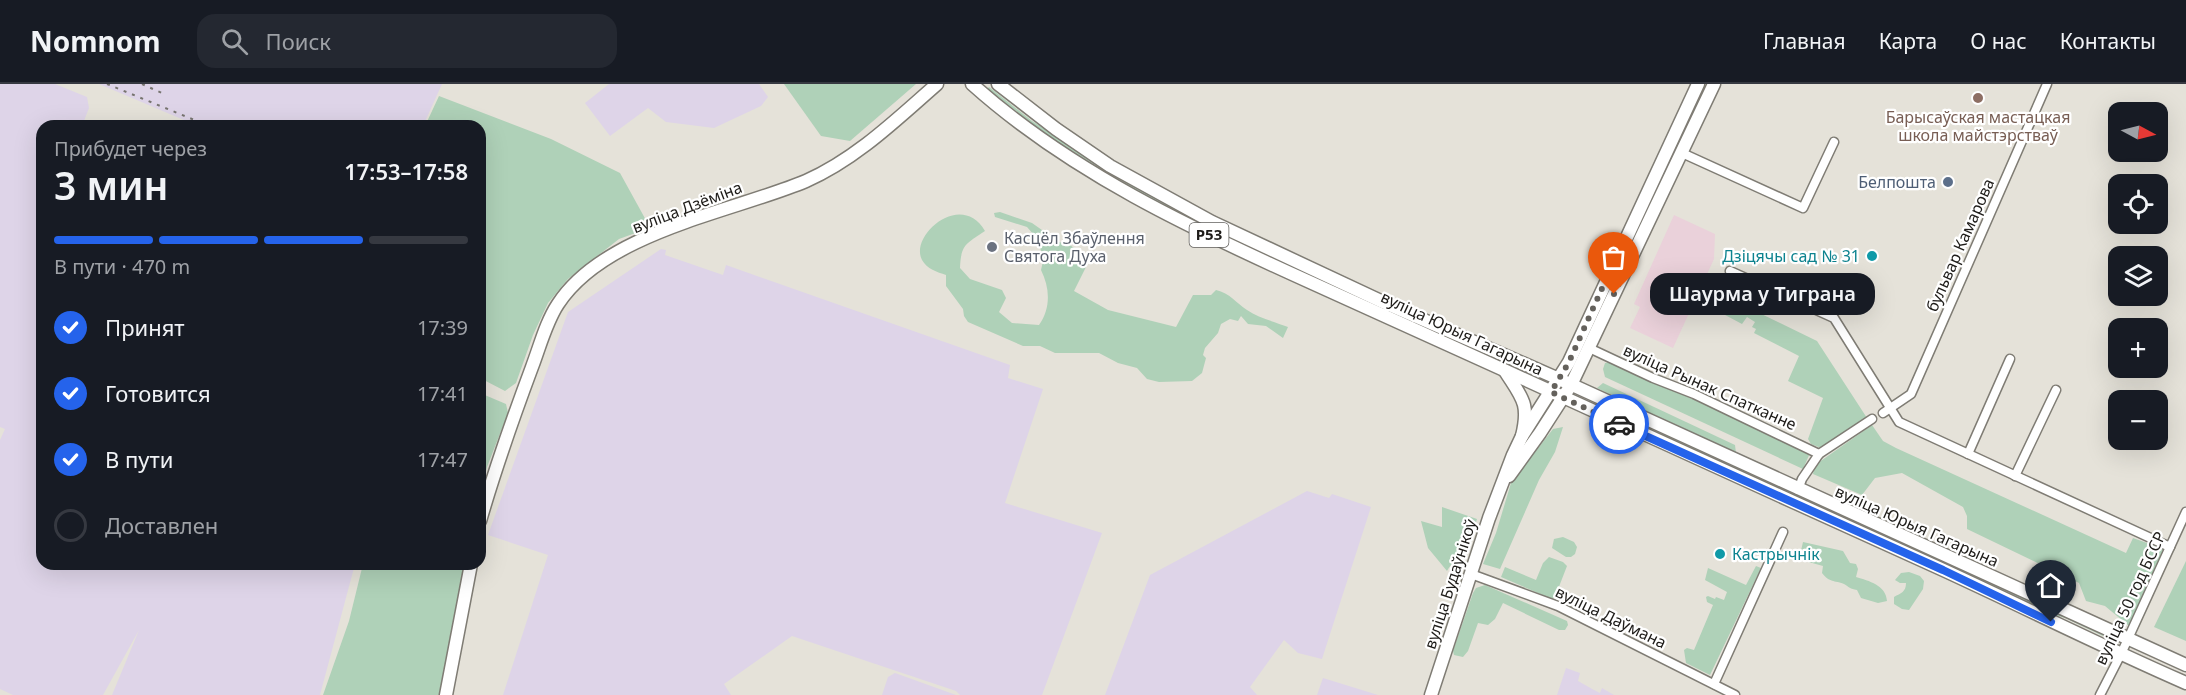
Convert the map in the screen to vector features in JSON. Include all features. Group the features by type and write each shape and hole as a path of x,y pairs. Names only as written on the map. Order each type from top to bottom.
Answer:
{"main road":[{"name":"вуліца Дзёміна","path":"486,503 549,322 558,303 578,281 605,259 661,231 807,180 831,168 875,136 938,84"},
{"name":"вуліца Юрыя Гагарына","path":"972,84 1048,144 1078,164 1157,208 1261,260 2186,683"},
{"name":"вуліца Юрыя Гагарына","path":"998,84 1056,129 1130,178 1280,255 1559,379 1798,490 2186,665"},
{"name":"вуліца Будаўнікоў","path":"1503,484 1571,385 1589,348 1669,147 1698,84"},
{"name":"вуліца Будаўнікоў","path":"1431,695 1471,574 1522,436 1559,379 1682,153 1714,84"},
{"path":"1669,147 1682,153"},
{"path":"1504,370 1524,401 1525,422 1522,436"},
{"path":"446,695 470,570"}],"street":[{"name":"бульвар Камарова","path":"1886,410 1911,394 2047,84"},
{"path":"1682,153 1803,208 1834,142"},
{"path":"1730,272 1834,318 1886,410 1899,422 2170,547"},
{"name":"вуліца Рынак Спатканне","path":"1589,348 1694,394 1819,454"},
{"path":"1968,454 2010,359"},
{"path":"2015,476 2056,390"},
{"path":"1798,490 1802,479 1819,454 1872,419"},
{"name":"вуліца 50 год БССР","path":"2100,695 2186,512"},
{"path":"1714,684 1783,532"},
{"name":"вуліца Даўмана","path":"1471,574 1558,606 1735,695"}],"shaded area":[{"path":"0,84 55,84 87,97 89,108 84,120 36,120 36,570 353,570 320,695 112,695 139,630 103,695 13,695 0,689 0,440 5,429 0,427"},
{"path":"99,84 442,84 426,120 184,120"},
{"path":"609,84 759,84 768,97 761,106 714,128 666,122 648,108 610,136 585,103"},
{"path":"1674,215 1715,234 1714,259 1673,348 1630,328 1640,307 1634,304"},
{"path":"661,249 666,250 665,255 723,275 726,265 1010,365 1008,378 1043,389 1005,503 1102,533 1042,695 960,695 956,691 792,636 724,684 731,695 503,695 548,555 488,535 568,312"},
{"path":"1307,491 1329,498 1332,494 1371,507 1322,659 1298,653 1284,640 1250,687 1257,695 1105,695 1150,575"},
{"path":"1566,668 1580,673 1578,681 1600,693 1602,688 1614,695 1557,695"},
{"path":"895,673 956,695 882,695 888,677"},
{"path":"1323,678 1378,695 1317,695"}],"green space":[{"path":"784,84 916,84 850,141 821,136"},
{"path":"989,87 1032,121 1145,193 1241,242 1533,374 1466,349 1144,196 1050,137 987,89"},
{"path":"439,96 551,139 620,173 647,222 641,231 619,239 568,279 548,303 533,335 516,383 505,391 486,381 486,120 428,120"},
{"path":"1000,212 1032,223 1059,242 1070,245 1079,252 1092,255 1074,291 1108,310 1176,327 1193,295 1211,295 1216,290 1229,296 1252,313 1288,327 1283,338 1266,326 1248,324 1241,316 1238,321 1230,319 1221,324 1218,333 1205,348 1203,355 1206,358 1202,373 1192,381 1159,382 1147,379 1137,368 1118,363 1099,353 1055,353 1040,346 1023,346 968,322 963,309 946,286 946,275 927,266 922,260 920,250 930,229 940,221 951,216 963,215 975,219 985,231 963,249 960,268 970,279 1002,290 1006,298 999,312 1012,323 1039,325 1046,312 1048,298 1041,270 1044,257 1034,235 1027,227 995,217 994,213"},
{"path":"1720,294 1817,341 1867,418 1821,448 1811,444 1808,439 1823,398 1788,381 1799,356 1754,333 1756,329 1752,327 1755,322 1747,317 1742,324 1712,308"},
{"path":"1612,362 1810,453 1803,469 1605,377 1603,369 1605,363"},
{"path":"1603,383 1735,445 1736,453 1597,388"},
{"path":"486,396 506,404 508,413 486,471"},
{"path":"1587,401 1695,446 1726,463 2104,633 2103,636 2065,618 2040,610 1585,404"},
{"path":"1872,425 1883,441 1896,448 2126,553 2133,538 2164,549 2129,626 2105,606 2086,601 2079,583 1967,529 1967,516 1963,507 1902,473 1875,478 1862,495 1813,474 1815,465"},
{"path":"1563,427 1555,452 1539,480 1500,569 1483,564 1496,533 1511,483 1553,429"},
{"path":"1442,507 1477,519 1466,556 1455,561 1447,571 1428,548 1421,521 1442,527"},
{"path":"1563,537 1574,542 1577,547 1575,554 1571,557 1566,557 1552,548 1554,539"},
{"path":"1803,542 1843,551 1850,563 1856,564 1858,569 1856,577 1880,587 1887,601 1878,603 1861,598 1857,590 1827,578 1822,573 1823,566 1805,561 1800,555"},
{"path":"1549,557 1567,566 1555,597 1552,599 1501,577 1505,567 1536,580 1543,563"},
{"path":"2186,561 2186,641 2154,627"},
{"path":"1756,566 1761,568 1710,675 1686,663 1684,650 1687,648 1694,650 1713,605 1707,602 1706,597 1724,600 1727,592 1705,580 1708,568 1746,585"},
{"path":"362,570 463,570 439,695 323,695 349,621"},
{"path":"1909,572 1920,576 1924,581 1923,589 1909,610 1894,604 1894,597 1906,586 1906,583 1895,580 1901,573"},
{"path":"1485,585 1567,621 1568,625 1565,630 1559,630 1503,603 1495,619 1488,625 1478,623 1468,651 1463,657 1454,655 1453,651 1473,593 1476,588"}],"railway":[{"path":"107,84 194,120"},
{"path":"142,84 164,94"}],"way so far":[{"path":"1614,294 1634,250 1623,246 1569,362 1551,392 1619,424"}],"place":[{"name":"Барысаўская мастацкая школа майстэрстваў","path":"1978,98"},
{"name":"Белпошта","path":"1948,182"},
{"name":"Касцёл Збаўлення Святога Духа","path":"992,247"},
{"name":"Дзіцячы сад № 31","path":"1872,256"},
{"name":"Шаурма у Тиграна","path":"1614,294"},
{"name":"Кастрычнік","path":"1720,554"}],"route":[{"path":"1619,424 1943,570 2051,622"}]}
